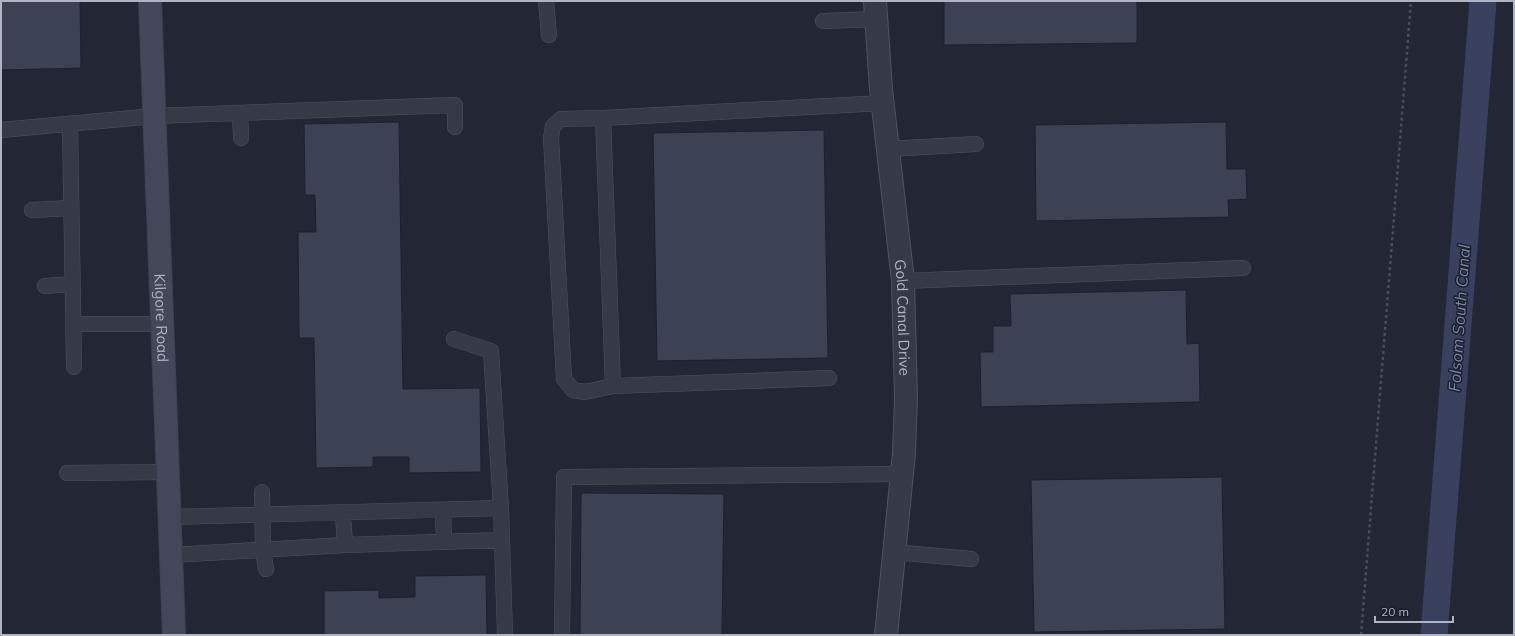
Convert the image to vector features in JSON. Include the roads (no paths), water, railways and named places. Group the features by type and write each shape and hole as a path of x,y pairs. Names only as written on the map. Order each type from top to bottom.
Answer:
{"street":[{"name":"Kilgore Road","path":"150,1 174,635"},
{"name":"Gold Canal Drive","path":"876,10 883,103 903,281 906,399 902,474 886,635"}],"lane":[{"path":"546,1 549,35"},
{"path":"823,21 876,10"},
{"path":"829,378 614,386 585,392 573,390 564,379 551,138 553,126 560,119 883,103"},
{"path":"1,130 155,116 455,105 455,127"},
{"path":"240,113 241,138"},
{"path":"602,118 614,386"},
{"path":"70,124 74,367"},
{"path":"888,149 976,144"},
{"path":"32,210 71,208"},
{"path":"903,281 1243,268"},
{"path":"45,286 72,284"},
{"path":"74,324 163,324"},
{"path":"454,339 491,352 501,508 505,635"},
{"path":"67,473 168,472"},
{"path":"562,635 564,477 902,474"},
{"path":"262,492 266,569"},
{"path":"170,517 501,508"},
{"path":"443,510 444,541"},
{"path":"343,513 345,545"},
{"path":"171,555 345,545 502,540"},
{"path":"894,552 971,559"}],"waterway":[{"name":"Folsom South Canal","path":"1434,635 1483,1"}]}
